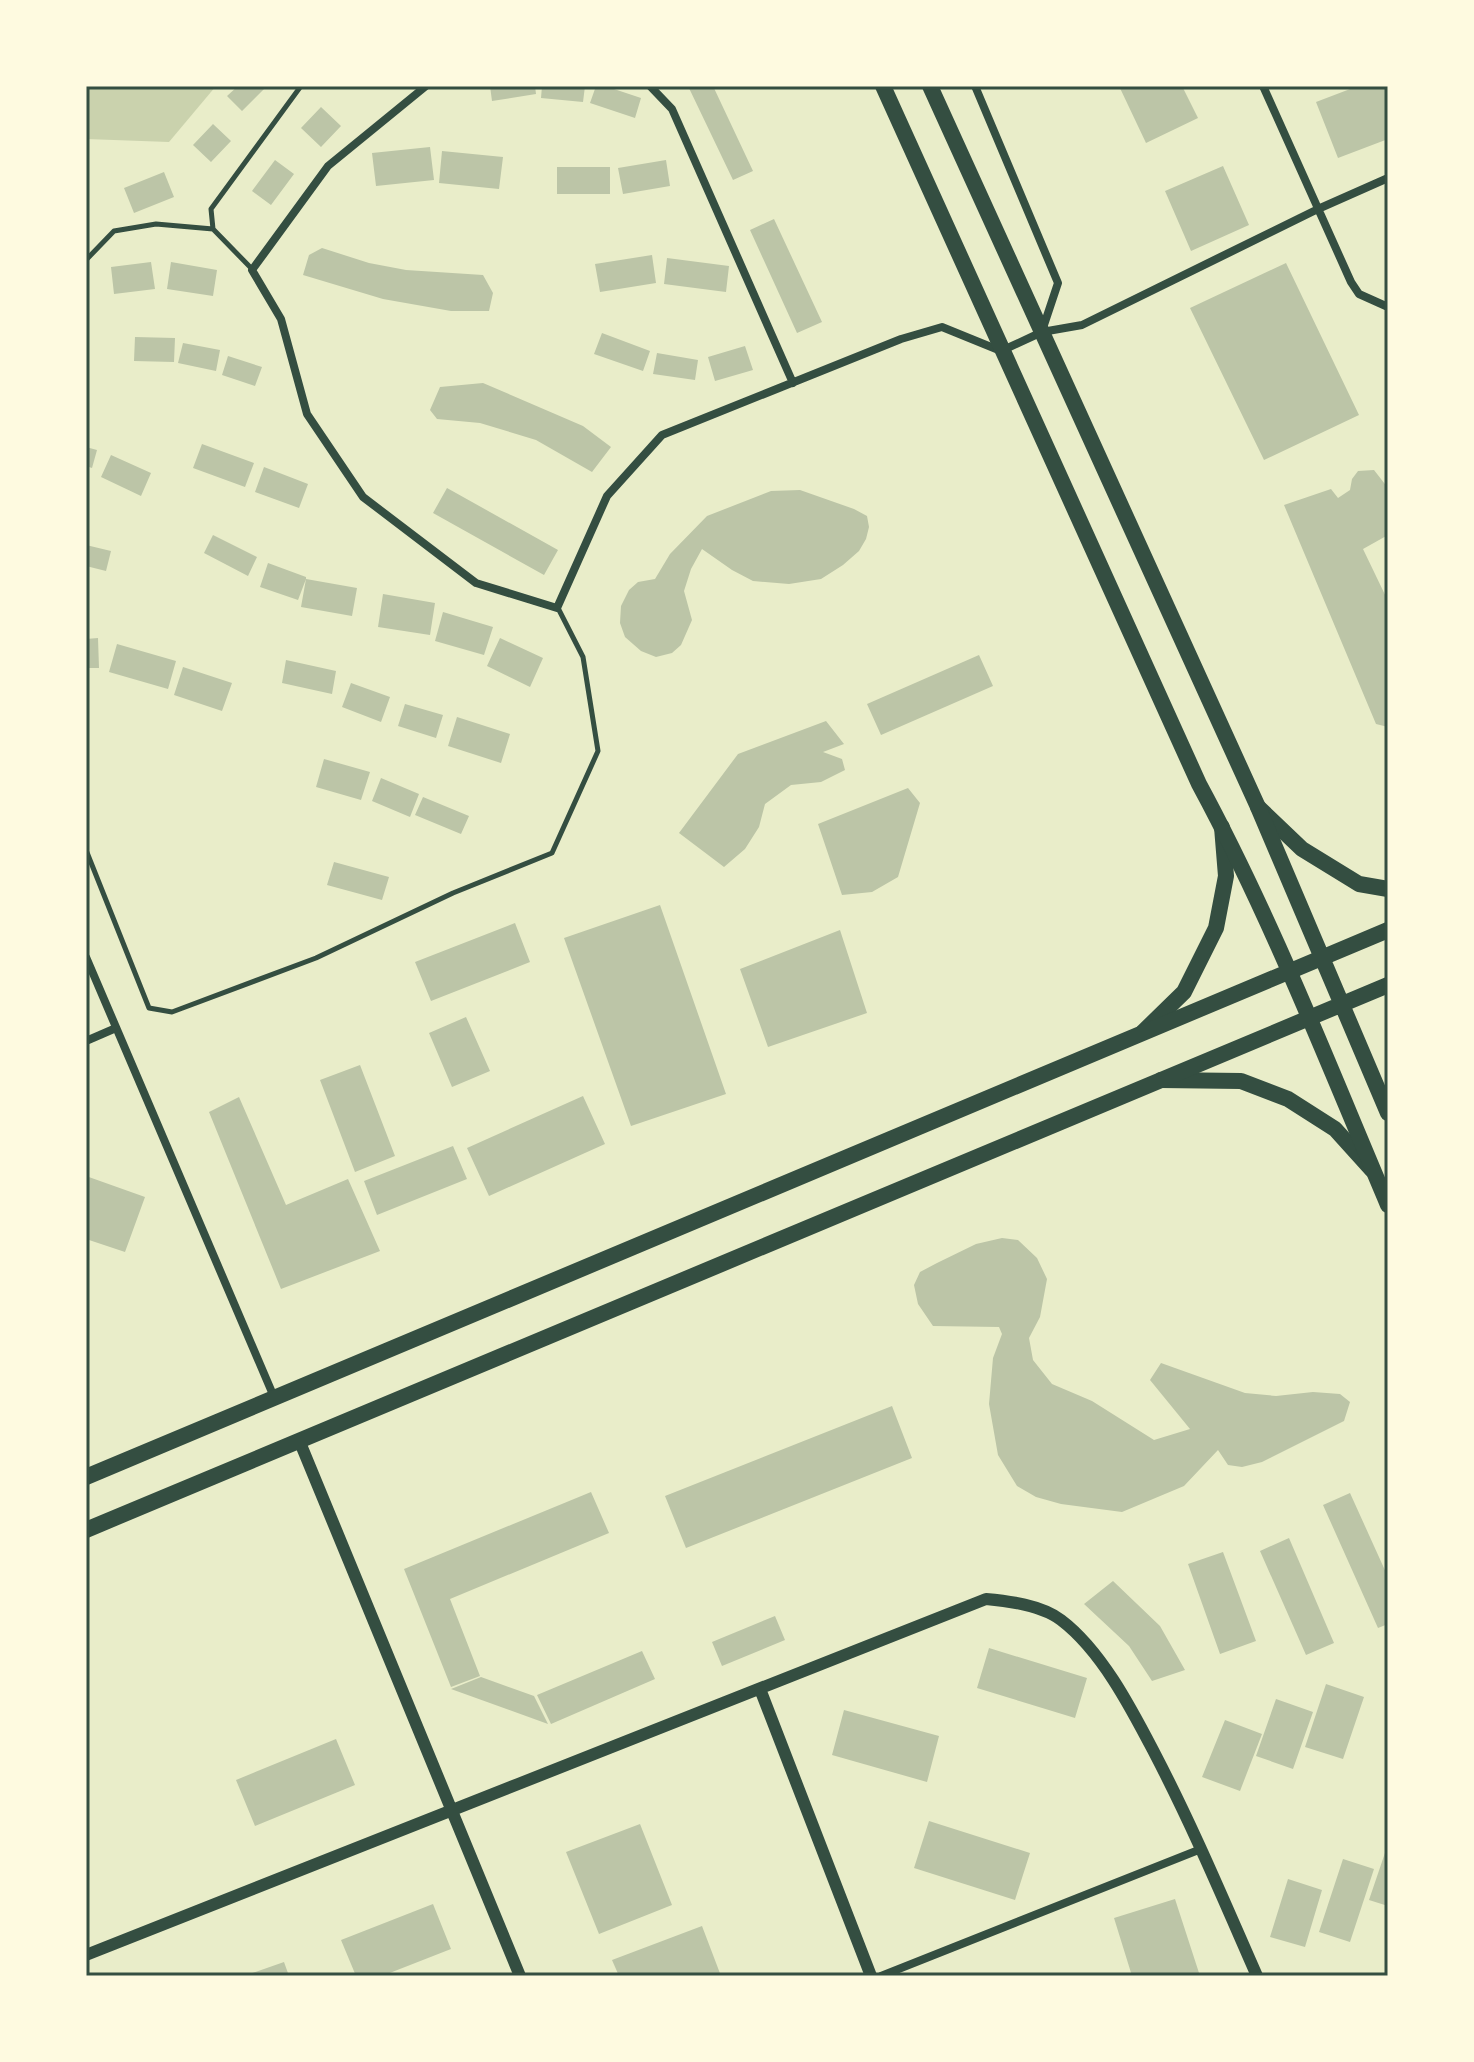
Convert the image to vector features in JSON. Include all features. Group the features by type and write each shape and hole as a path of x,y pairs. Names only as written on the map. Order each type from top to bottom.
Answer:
{"main road":[{"path":"883,86 1199,784 1222,826 1289,970 1388,1205"},
{"path":"930,86 1258,807 1388,1113"},
{"path":"1258,807 1302,849 1359,884 1388,889"},
{"path":"1143,1032 1184,992 1216,928 1226,876 1222,826"},
{"path":"86,1477 1388,930"},
{"path":"86,1530 1388,985"},
{"path":"1160,1080 1241,1081 1288,1099 1335,1129 1373,1171"}],"street":[{"path":"426,86 328,166 252,270 281,319 307,414 363,497 476,583 557,608 607,496 662,435 901,339 942,327 1001,351 1042,332 1082,325 1388,178"},
{"path":"650,86 672,109 793,383"},
{"path":"975,86 1058,283 1042,332"},
{"path":"1263,86 1359,294 1388,307"},
{"path":"86,957 274,1398"},
{"path":"86,1041 116,1028"},
{"path":"299,1440 520,1976"},
{"path":"86,1955 986,1599 1010,1601 1060,1619 1125,1696 1187,1815 1257,1976"},
{"path":"760,1689 871,1976"},
{"path":"881,1976 1201,1849"}],"lane":[{"path":"252,270 213,229 211,209 301,86"},
{"path":"86,260 114,231 156,224 213,229"},
{"path":"86,850 149,1008 172,1012 316,958 453,893 552,853 598,751 583,657 557,608"}],"green space":[{"path":"86,86 216,86 169,142 86,139"}],"building":[{"path":"238,86 267,86 242,111 227,96"},
{"path":"490,86 535,86 536,94 492,101"},
{"path":"542,86 585,86 583,102 541,98"},
{"path":"596,86 641,98 635,118 590,103"},
{"path":"688,86 713,86 753,171 733,180"},
{"path":"1119,86 1182,86 1198,118 1146,143"},
{"path":"1358,86 1388,86 1388,139 1338,158 1316,102"},
{"path":"321,107 341,126 321,147 301,128"},
{"path":"213,124 231,141 211,162 193,145"},
{"path":"430,147 434,180 376,186 372,153"},
{"path":"442,151 503,157 499,189 439,183"},
{"path":"275,160 294,174 271,205 252,191"},
{"path":"666,160 670,186 623,194 618,168"},
{"path":"1223,166 1249,225 1191,251 1165,191"},
{"path":"557,167 610,167 610,194 557,194"},
{"path":"164,172 174,197 134,213 124,188"},
{"path":"774,219 822,322 797,333 750,230"},
{"path":"322,248 369,263 406,270 483,275 493,293 489,311 451,311 383,299 303,275 309,255"},
{"path":"652,255 656,283 600,292 595,264"},
{"path":"667,258 729,266 726,292 664,284"},
{"path":"151,262 155,289 114,294 111,267"},
{"path":"171,262 217,270 213,296 167,289"},
{"path":"1286,263 1359,415 1264,460 1190,308"},
{"path":"602,333 650,351 643,371 594,354"},
{"path":"135,337 175,338 174,362 134,361"},
{"path":"183,343 220,350 216,371 178,363"},
{"path":"745,346 753,370 715,381 708,357"},
{"path":"657,353 698,360 695,380 653,374"},
{"path":"228,356 262,367 255,386 222,375"},
{"path":"483,383 583,426 611,447 592,472 536,440 480,423 437,419 430,410 440,387"},
{"path":"202,444 254,463 245,487 193,468"},
{"path":"86,447 97,450 92,468 86,466"},
{"path":"111,455 151,473 141,496 101,477"},
{"path":"264,467 308,484 299,508 255,492"},
{"path":"1374,470 1388,488 1388,535 1363,549 1388,601 1388,727 1376,724 1284,505 1331,489 1338,498 1350,490 1352,479 1358,471"},
{"path":"447,488 558,550 544,575 433,513"},
{"path":"800,490 867,516 869,527 866,539 859,551 843,565 821,579 789,584 753,581 702,549 684,591 692,620 681,645 672,653 656,657 641,651 625,637 620,623 621,606 629,590 638,582 655,579 670,554 707,516 771,491"},
{"path":"213,535 257,557 248,576 204,553"},
{"path":"86,545 111,551 106,571 86,566"},
{"path":"268,563 306,577 298,600 260,587"},
{"path":"306,579 357,588 352,616 301,607"},
{"path":"383,594 435,603 430,635 378,627"},
{"path":"443,612 493,627 484,655 435,641"},
{"path":"98,638 99,668 86,668 86,639"},
{"path":"500,638 543,658 530,687 487,666"},
{"path":"117,644 176,661 168,689 109,672"},
{"path":"979,655 993,686 881,735 867,704"},
{"path":"286,660 336,671 332,694 282,683"},
{"path":"183,667 232,683 222,711 174,695"},
{"path":"351,683 390,697 381,722 342,707"},
{"path":"405,704 443,715 436,738 398,726"},
{"path":"457,717 510,734 501,763 448,746"},
{"path":"826,721 844,744 823,752 842,759 845,770 821,782 791,785 765,804 759,827 745,849 724,867 679,833 738,754"},
{"path":"324,759 370,772 361,800 316,787"},
{"path":"381,778 419,794 410,817 372,801"},
{"path":"908,788 920,803 898,877 872,892 842,895 818,824"},
{"path":"423,797 469,816 461,834 415,815"},
{"path":"334,862 389,877 382,900 327,885"},
{"path":"660,905 726,1094 631,1126 564,938"},
{"path":"515,923 530,962 431,1001 415,962"},
{"path":"840,930 867,1013 768,1047 740,969"},
{"path":"466,1017 490,1071 452,1087 429,1033"},
{"path":"360,1065 395,1156 355,1172 320,1080"},
{"path":"583,1096 605,1144 489,1196 467,1148"},
{"path":"239,1097 286,1205 348,1179 380,1251 281,1289 209,1112"},
{"path":"453,1146 467,1179 377,1215 364,1181"},
{"path":"86,1176 145,1197 125,1252 86,1239"},
{"path":"1002,1238 1018,1240 1037,1258 1047,1279 1040,1317 1029,1338 1033,1360 1052,1384 1092,1401 1154,1440 1190,1429 1150,1380 1161,1363 1245,1393 1276,1396 1313,1392 1340,1394 1350,1402 1344,1421 1262,1462 1242,1467 1228,1465 1218,1450 1184,1486 1122,1512 1061,1504 1036,1497 1017,1486 998,1455 989,1404 993,1358 1002,1334 999,1327 933,1326 918,1304 914,1285 920,1272 976,1244"},
{"path":"892,1406 912,1458 686,1548 665,1496"},
{"path":"591,1492 609,1533 450,1599 480,1676 451,1687 404,1569"},
{"path":"1350,1493 1388,1577 1388,1624 1378,1628 1323,1505"},
{"path":"1289,1538 1334,1643 1306,1655 1260,1551"},
{"path":"1223,1552 1256,1641 1220,1654 1188,1564"},
{"path":"1113,1581 1160,1626 1185,1670 1152,1681 1129,1646 1084,1604"},
{"path":"775,1616 785,1640 722,1666 712,1642"},
{"path":"989,1648 1087,1678 1075,1718 977,1688"},
{"path":"642,1651 655,1679 551,1724 537,1695"},
{"path":"481,1677 534,1696 548,1724 451,1689"},
{"path":"1326,1684 1364,1697 1343,1759 1305,1747"},
{"path":"1276,1699 1313,1712 1293,1769 1256,1756"},
{"path":"844,1710 939,1736 927,1782 832,1755"},
{"path":"1225,1720 1262,1734 1240,1791 1202,1777"},
{"path":"336,1739 355,1785 255,1826 236,1780"},
{"path":"929,1821 1030,1853 1015,1900 914,1868"},
{"path":"640,1824 672,1905 599,1934 566,1852"},
{"path":"1388,1844 1388,1906 1369,1900"},
{"path":"1343,1859 1374,1869 1350,1942 1319,1932"},
{"path":"1288,1879 1322,1890 1305,1947 1270,1937"},
{"path":"1175,1899 1200,1976 1132,1976 1114,1918"},
{"path":"433,1904 451,1949 382,1976 356,1976 341,1940"},
{"path":"702,1926 721,1976 619,1976 612,1960"},
{"path":"284,1962 289,1976 244,1976"}]}
